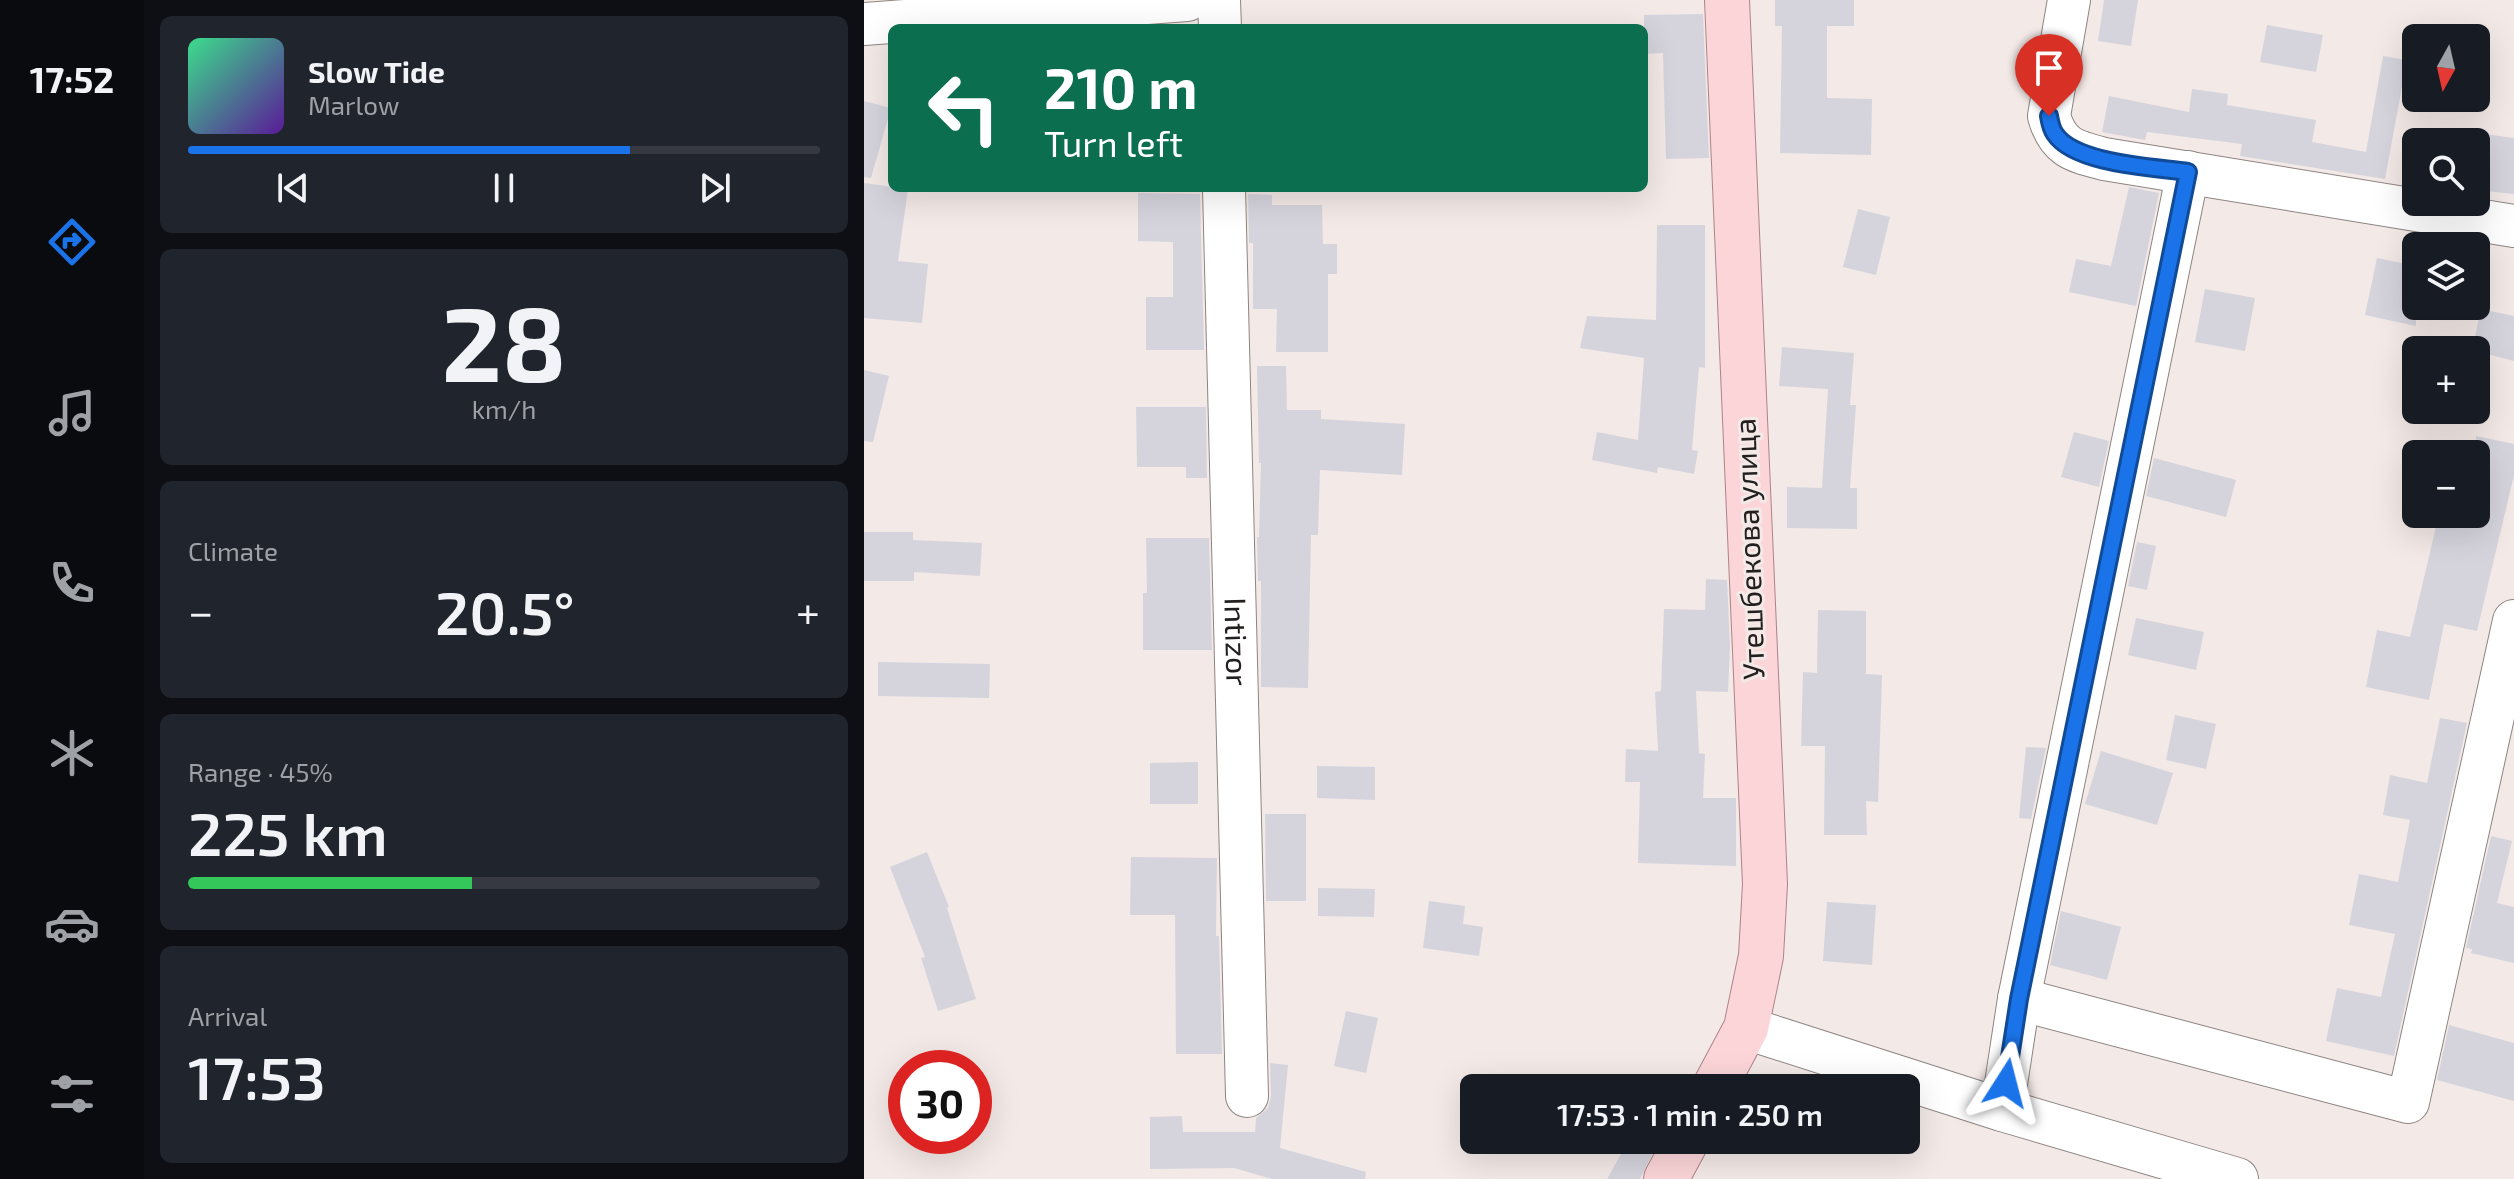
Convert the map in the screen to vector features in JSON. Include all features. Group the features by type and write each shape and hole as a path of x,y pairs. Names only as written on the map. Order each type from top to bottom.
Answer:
{"main road":[{"name":"Утешбекова улица","path":"1721,1074 1746,1028 1761,956 1765,884 1727,0"},
{"path":"1666,1179 1679,1154"}],"street":[{"path":"864,24 1187,0"},
{"path":"1219,0 1220,24"},
{"path":"2069,0 2049,116 2054,134 2073,151 2104,159 2514,226"},
{"path":"2002,1110 2019,999 2188,172"},
{"name":"Intizor","path":"1224,192 1247,1096"},
{"path":"2019,999 2408,1102 2514,621"},
{"path":"1746,1028 2002,1110 2237,1179"}],"building":[{"path":"1775,0 1854,0 1854,26 1827,26 1827,98 1872,99 1871,155 1780,153 1782,26 1775,26"},
{"path":"2104,0 2138,0 2131,46 2098,41"},
{"path":"1703,14 1709,158 1666,159 1663,53 1648,54 1648,24 1644,24 1644,15"},
{"path":"2267,25 2323,35 2316,72 2260,62"},
{"path":"2383,56 2402,59 2402,87 2385,179 2240,156 2242,144 2147,132 2145,140 2102,132 2109,96 2189,112 2192,89 2228,94 2227,105 2316,120 2312,142 2366,152"},
{"path":"864,101 888,107 888,118 871,178 864,177"},
{"path":"2490,135 2514,138 2514,194 2490,191"},
{"path":"864,183 888,186 888,192 908,192 898,261 928,264 922,323 864,318"},
{"path":"2129,187 2159,193 2136,306 2069,292 2076,259 2111,266"},
{"path":"1138,193 1200,194 1204,350 1146,350 1146,297 1173,297 1173,242 1138,241"},
{"path":"1248,194 1272,195 1272,205 1322,205 1323,244 1337,244 1337,274 1328,274 1328,352 1276,352 1277,309 1253,309 1253,243 1249,243"},
{"path":"1858,209 1890,217 1876,275 1843,267"},
{"path":"1657,225 1705,225 1705,368 1699,367 1692,450 1698,451 1694,474 1658,467 1657,473 1592,460 1597,432 1638,440 1644,358 1580,348 1587,316 1656,320"},
{"path":"2377,258 2402,263 2402,320 2416,320 2416,326 2365,315"},
{"path":"2205,289 2255,298 2245,351 2195,342"},
{"path":"2490,311 2514,316 2514,361 2490,355 2490,336 2475,336 2479,320 2490,320"},
{"path":"1782,347 1854,353 1850,405 1856,405 1850,488 1857,488 1857,529 1787,528 1787,487 1822,488 1828,389 1779,386"},
{"path":"1257,366 1286,366 1287,410 1321,410 1321,419 1405,424 1402,475 1320,470 1318,535 1311,535 1308,688 1261,687 1261,581 1258,581 1257,537 1261,463"},
{"path":"864,370 889,376 873,442 864,441"},
{"path":"1136,407 1206,407 1207,478 1186,478 1186,467 1137,467"},
{"path":"2074,432 2109,441 2099,487 2061,477"},
{"path":"2476,436 2514,444 2514,475 2477,631 2444,624 2429,700 2366,687 2377,630 2410,637 2436,528 2490,528 2490,440 2476,440"},
{"path":"2154,458 2236,480 2226,517 2146,496"},
{"path":"864,532 913,532 913,540 982,543 980,576 914,572 914,581 864,581"},
{"path":"1146,538 1209,538 1212,650 1143,650 1143,593 1147,593"},
{"path":"2137,542 2156,546 2147,590 2128,586"},
{"path":"1706,579 1727,580 1730,646 1728,692 1696,691 1699,753 1705,754 1703,798 1736,798 1736,866 1638,863 1640,782 1625,782 1626,749 1658,751 1655,692 1661,691 1664,609 1705,610"},
{"path":"1818,610 1866,611 1866,674 1882,675 1878,802 1866,801 1867,835 1824,835 1825,746 1801,746 1803,672 1817,673"},
{"path":"2136,618 2204,632 2196,670 2128,655"},
{"path":"878,662 990,664 989,698 878,696"},
{"path":"2175,715 2216,724 2206,769 2166,760"},
{"path":"2440,718 2467,723 2394,1056 2326,1041 2337,988 2381,997 2395,934 2349,925 2359,874 2398,882 2410,820 2383,815 2390,775 2427,783"},
{"path":"2026,747 2046,748 2031,819 2019,818"},
{"path":"2101,751 2173,773 2157,825 2085,804"},
{"path":"1198,762 1198,804 1150,804 1150,763"},
{"path":"1317,766 1375,767 1375,800 1317,798"},
{"path":"1265,814 1306,814 1306,901 1266,901"},
{"path":"2491,836 2512,841 2497,903 2514,907 2514,963 2471,953 2472,949 2466,948"},
{"path":"927,852 949,907 976,999 938,1011 921,958 925,957 890,867"},
{"path":"1131,857 1217,858 1216,936 1219,936 1222,1054 1176,1054 1175,915 1130,915"},
{"path":"1318,888 1375,889 1374,917 1318,916"},
{"path":"1429,901 1465,906 1463,924 1483,927 1479,956 1423,948"},
{"path":"1827,902 1876,905 1872,965 1823,961"},
{"path":"2061,911 2121,927 2107,980 2050,965"},
{"path":"1346,1011 1378,1018 1366,1073 1334,1066"},
{"path":"2449,1025 2514,1043 2514,1101 2437,1080"},
{"path":"1270,1063 1288,1065 1280,1148 1366,1172 1365,1179 1272,1179 1234,1168 1150,1169 1150,1117 1182,1116 1183,1132 1255,1132 1256,1118 1268,1108 1271,1096"},
{"path":"1621,1154 1652,1154 1640,1179 1607,1179"}],"route":[{"path":"2006,1083 2019,999 2188,172 2073,151 2054,134 2049,116"}]}
